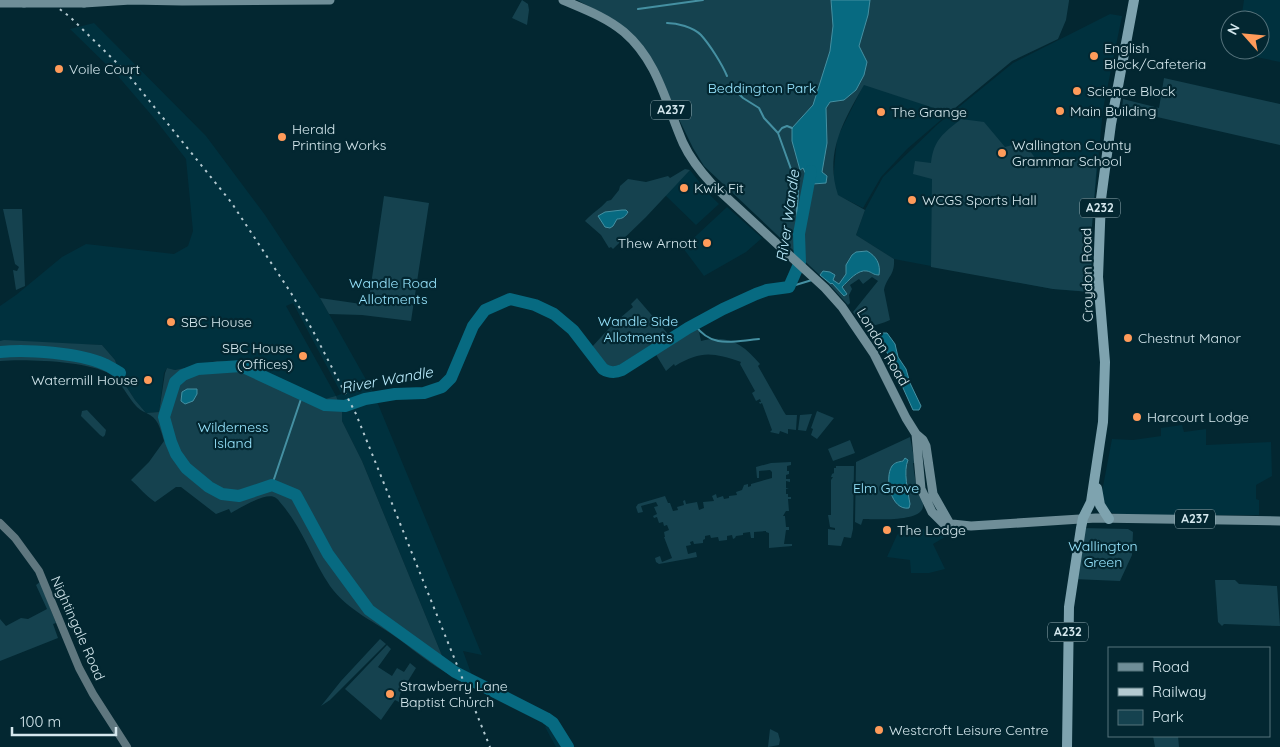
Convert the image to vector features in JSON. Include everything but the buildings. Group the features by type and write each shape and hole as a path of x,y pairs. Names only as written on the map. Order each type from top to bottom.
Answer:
{"highway":[{"name":"Croydon Road","path":"1083,518 1090,506 1095,483 1103,422 1105,362 1098,277 1100,208 1111,124 1134,0"},
{"path":"1095,483 1100,505 1110,519"},
{"name":"A232","path":"1067,747 1069,607 1083,518"}],"main road":[{"path":"0,3 84,3 131,0 182,2 330,0"},
{"name":"London Road","path":"562,0 600,17 623,31 632,40 658,78 683,143 697,167 712,184 813,277 842,307 862,334 916,434 923,440 926,446 933,494 950,524 940,522 932,512 921,489 916,434"},
{"name":"A237","path":"950,524 971,526 1083,518 1280,521"},
{"name":"Nightingale Road","path":"0,523 15,538 39,571 79,668 93,694 127,747"}],"shaded area":[{"path":"831,0 870,0 868,15 859,46 867,62 864,75 856,90 844,100 830,102 826,108 827,143 822,172 827,176 826,183 813,184 809,188 804,180 807,177 803,168 800,170 792,141 792,128 813,105 830,51 833,26"},
{"path":"1244,0 1280,0 1280,62 1270,60 1270,10 1242,10"},
{"name":"Wallington County Grammar School","path":"1110,14 1122,16 1103,109 1092,225 1091,292 1053,289 894,259 856,235 865,210 883,177 938,124 1013,63"},
{"path":"94,23 206,136 265,215 320,298 373,392 482,655 463,651 471,673 450,675 362,461 342,421 342,412 325,399 307,397 245,362 217,361 175,370 167,368 164,373 159,412 146,413 122,380 115,360 102,345 0,341 0,306 62,257 86,244 174,254 188,246 193,231 186,159 117,75 70,29","holes":["293,303 341,393 336,396 286,306"]},
{"path":"864,84 949,113 907,149 881,177 863,208 837,195 833,180 837,138"},
{"path":"690,170 719,204 696,225 665,195"},
{"path":"727,207 762,238 746,252 704,276 683,248"},
{"path":"622,210 628,212 620,219 617,219 610,228 605,227 598,216 605,212"},
{"path":"867,251 877,261 879,275 867,271 860,272 842,287 847,294 844,296 832,283 820,275 823,271 830,272 835,275 833,280 839,284 846,274 846,265 852,255 856,252"},
{"path":"882,333 887,333 895,344 898,357 906,369 910,383 921,406 919,410 913,410 880,337"},
{"path":"187,389 197,389 197,394 193,401 185,404 181,401 182,392"},
{"path":"1182,425 1184,432 1206,429 1206,445 1271,442 1272,476 1256,485 1259,515 1124,515 1112,513 1106,509 1101,497 1112,439 1133,440 1161,436 1161,428"},
{"path":"905,458 908,460 906,476 909,508 903,508 898,504 891,493 889,485 892,466 903,461"},
{"path":"919,529 937,530 944,535 945,537 933,544 945,569 929,573 911,573 910,560 887,557 900,532"},
{"path":"548,724 565,747 556,747 545,727"}],"green space":[{"path":"522,0 528,4 527,25 512,18"},
{"name":"Beddington Park","path":"577,0 1069,1 1066,20 1058,39 1012,61 949,113 864,85 843,124 838,137 833,165 838,195 865,210 856,235 894,259 892,273 884,290 890,320 869,325 861,321 853,312 878,281 872,277 863,284 859,279 850,285 852,289 848,305 828,283 704,166 674,109 661,76 648,54 607,16"},
{"path":"1164,78 1280,104 1280,145 1122,109 1123,99 1159,108"},
{"path":"961,119 984,122 1005,147 1023,142 1036,159 1058,164 1073,158 1097,163 1092,225 1091,292 1053,289 931,267 932,179 913,174 915,161 931,163 937,142"},
{"path":"685,169 690,170 613,249 609,248 601,235 585,221 607,201 611,200 620,186 628,179 646,182 668,176 670,178"},
{"name":"Wandle Road Allotments","path":"384,196 429,203 411,321 362,315 329,314 320,298 368,305"},
{"path":"3,209 22,209 25,286 16,290 13,270 17,271 19,267 15,264"},
{"name":"Wandle Side Allotments","path":"637,298 668,334 616,367 607,368 591,348 613,324 633,307 631,304"},
{"path":"698,327 701,341 719,339 734,342 754,357 760,364 758,366 786,415 797,415 796,430 788,429 788,434 780,431 779,434 770,432 772,430 762,403 760,404 759,402 761,402 760,399 756,401 752,393 755,391 740,364 741,362 715,355 700,355 675,366 674,364 666,371 655,353"},
{"path":"0,341 102,345 115,360 122,380 146,413 137,407 114,377 100,370 87,366 56,362 0,361"},
{"name":"Wilderness Island","path":"217,361 245,362 307,397 325,399 336,396 342,412 342,421 362,461 450,675 430,663 337,595 324,576 291,516 276,498 272,496 260,498 231,513 229,509 216,514 181,487 176,487 155,502 149,497 131,480 149,462 164,441 158,423 146,413 159,412 167,368 175,370"},
{"path":"87,410 106,430 103,437 81,416 82,411"},
{"path":"817,411 834,418 817,439 811,435 813,429 811,428"},
{"path":"812,414 806,431 798,430 800,415"},
{"name":"Elm Grove","path":"910,437 915,463 913,463 916,482 923,503 922,510 908,517 898,519 863,519 861,525 855,522 856,462"},
{"path":"850,440 855,453 833,461 828,449"},
{"path":"791,462 791,465 787,466 789,474 786,475 786,479 790,479 790,482 786,481 786,488 789,488 786,489 786,494 791,499 788,499 789,511 786,511 783,516 785,516 786,527 789,527 789,530 786,530 784,544 792,544 792,546 769,548 769,533 766,531 754,532 754,538 751,538 750,532 743,533 743,535 736,536 733,539 732,535 727,536 727,540 719,541 718,537 711,538 710,535 705,536 703,543 694,544 693,541 690,542 691,545 686,546 688,554 696,552 697,557 659,564 656,562 655,558 660,556 662,562 672,558 664,537 664,532 669,530 667,525 664,526 663,522 659,523 657,517 654,518 653,516 657,514 654,507 658,506 656,502 641,506 643,512 638,513 636,507 638,504 665,496 673,511 678,510 677,507 684,505 683,501 685,500 686,504 697,502 699,510 704,508 703,502 714,501 712,496 716,494 717,498 723,496 724,499 729,498 729,496 737,495 736,492 742,490 744,485 748,484 748,487 751,484 772,478 770,470 759,471 759,478 757,478 756,467 771,463"},
{"path":"836,466 854,466 853,529 851,538 844,537 841,546 828,545 828,529 835,530 835,528 830,527 828,515 831,515 831,480 833,477 831,477"},
{"name":"Wallington Green","path":"1081,528 1128,529 1133,532 1132,555 1120,581 1073,579"},
{"path":"1215,580 1235,580 1239,584 1277,586 1280,626 1224,624 1222,626 1218,622"},
{"path":"40,582 56,623 53,624 58,638 0,661 0,619 6,626 21,618 28,619 47,609 36,585"},
{"path":"380,639 386,644 330,700 321,706 341,681"},
{"path":"387,645 391,649 378,667 392,676 397,668 404,672 410,663 416,668 400,694 399,702 395,700 381,720 345,689"},
{"path":"770,729 778,733 779,745 768,747"},
{"path":"1153,737 1178,737 1179,747 1155,747"}],"waterway":[{"path":"638,9 703,0"},
{"path":"667,23 685,26 701,35 716,55 727,76"},
{"path":"733,84 736,91 743,98 759,108 764,118 778,133 798,192 799,234"},
{"path":"778,133 787,126 792,128"},
{"name":"River Wandle","path":"568,747 553,723 546,718 455,672 369,610 328,554 296,495 272,485 239,496 222,494 209,487 186,468 176,454 164,417 175,382 183,375 198,369 241,366 325,405 345,406 365,399 395,394 424,393 442,387 451,378 473,326 485,310 510,299 535,305 554,314 573,330 603,369 610,372 619,371 688,328 723,309 767,290 789,287 800,262 799,234 811,171"},
{"path":"789,287 812,280"},
{"path":"695,325 702,333 716,341 732,342 759,339"},
{"name":"River Wandle","path":"0,352 38,352 81,357 106,365 120,373"},
{"path":"272,485 302,396"}],"railway":[{"path":"48,0 70,17 126,72 231,202 291,293 356,414 490,747"}],"place":[{"name":"English Block/Cafeteria","path":"1094,56"},
{"name":"Voile Court","path":"59,69"},
{"name":"Science Block","path":"1077,91"},
{"name":"Main Building","path":"1060,111"},
{"name":"The Grange","path":"881,112"},
{"name":"Herald Printing Works","path":"282,137"},
{"name":"Wallington County Grammar School","path":"1002,153"},
{"name":"Kwik Fit","path":"684,188"},
{"name":"WCGS Sports Hall","path":"912,200"},
{"name":"Thew Arnott","path":"707,243"},
{"name":"SBC House","path":"171,322"},
{"name":"Chestnut Manor","path":"1128,338"},
{"name":"SBC House (Offices)","path":"303,356"},
{"name":"Watermill House","path":"148,380"},
{"name":"Harcourt Lodge","path":"1137,417"},
{"name":"The Lodge","path":"887,530"},
{"name":"Strawberry Lane Baptist Church","path":"390,694"},
{"name":"Westcroft Leisure Centre","path":"879,730"}]}
